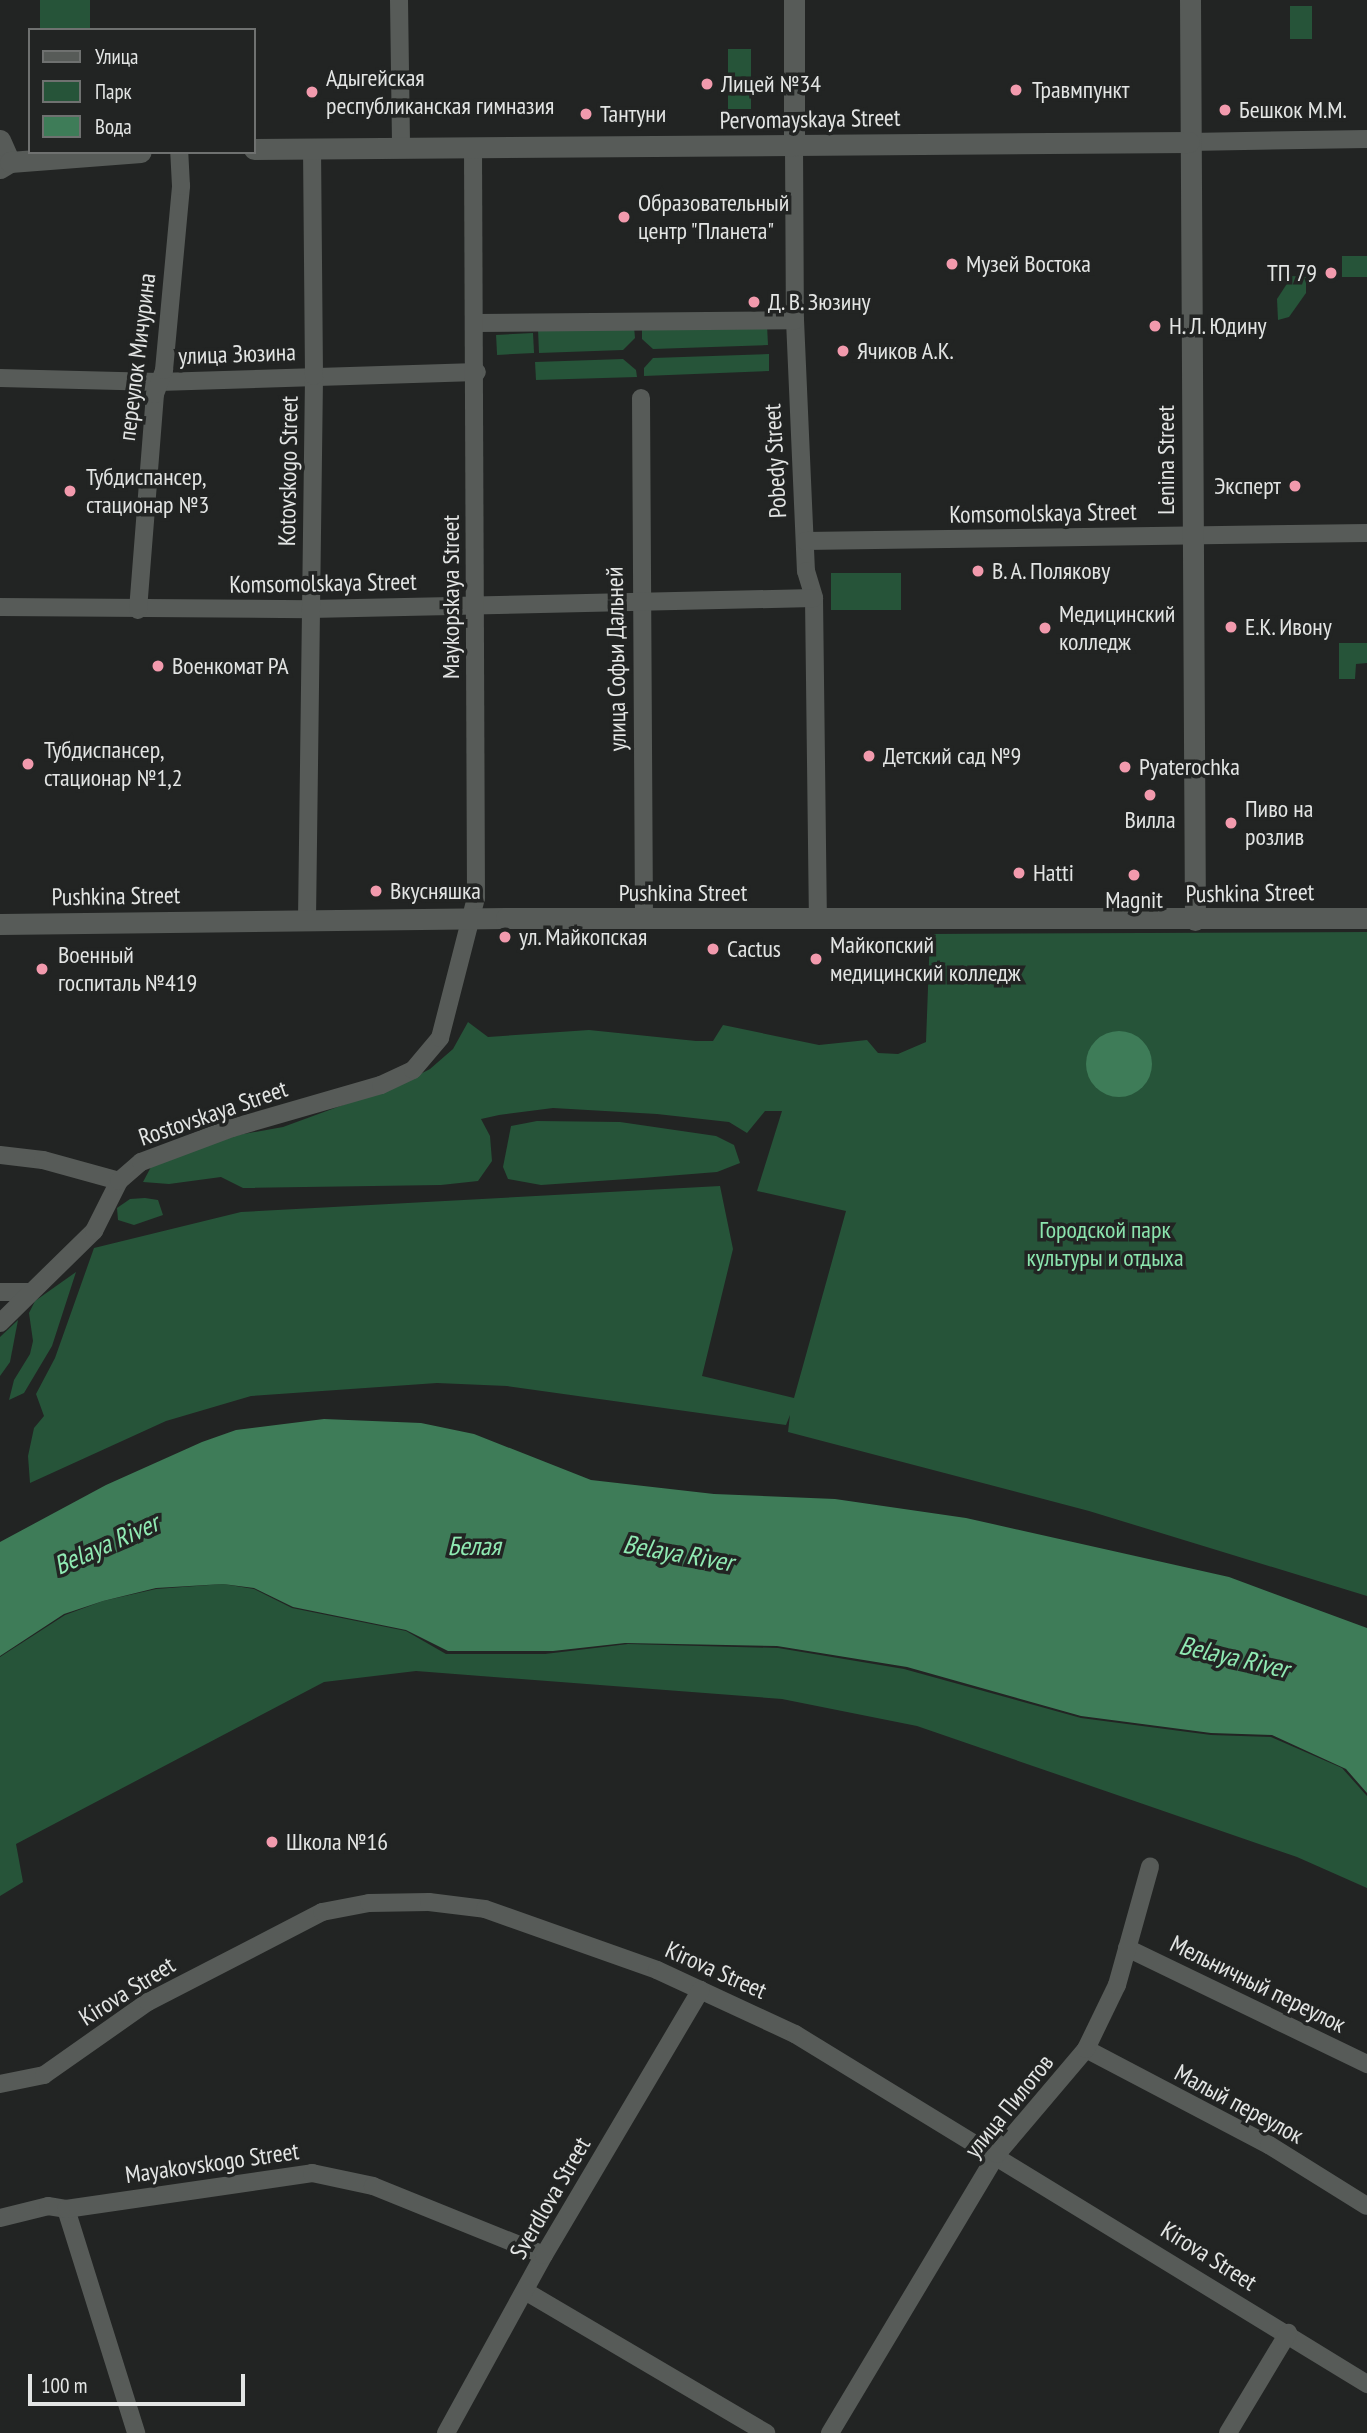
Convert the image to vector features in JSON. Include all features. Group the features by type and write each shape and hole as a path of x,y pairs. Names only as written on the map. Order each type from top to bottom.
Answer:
{"street":[{"path":"399,0 401,147"},
{"name":"Pobedy Street","path":"793,0 795,320 806,571 814,598 818,918"},
{"name":"Lenina Street","path":"1190,0 1195,920"},
{"name":"Pervomayskaya Street","path":"256,149 401,147 473,151 1367,139"},
{"path":"0,140 5,165 120,154"},
{"name":"Kotovskogo Street","path":"307,920 314,376 312,148"},
{"name":"Maykopskaya Street","path":"440,1038 473,919 477,324 473,151"},
{"name":"переулок Мичурина","path":"138,610 159,382 181,186 178,154"},
{"path":"477,324 795,320"},
{"name":"улица Зюзина","path":"0,378 159,382 477,372"},
{"name":"улица Софьи Дальней","path":"640,398 638,600 644,920"},
{"name":"Komsomolskaya Street","path":"805,541 1367,533"},
{"name":"Komsomolskaya Street","path":"0,607 138,610 310,609 475,603 814,598"},
{"name":"Pushkina Street","path":"0,924 473,919 1367,918"},
{"name":"Rostovskaya Street","path":"0,1323 94,1231 119,1181 141,1162 232,1128 381,1086 413,1070 440,1038"},
{"path":"0,1155 43,1160 119,1181"},
{"path":"0,1292 31,1293"},
{"name":"улица Пилотов","path":"830,2433 997,2154 1086,2049 1117,1985 1150,1867"},
{"name":"Kirova Street","path":"0,2084 44,2074 148,2002 321,1912 369,1903 429,1902 485,1909 701,1990 794,2034 997,2154 1367,2384"},
{"name":"Мельничный переулок","path":"1127,1948 1367,2064"},
{"name":"Sverdlova Street","path":"446,2433 544,2255 701,1990"},
{"name":"Малый переулок","path":"1086,2049 1269,2145 1367,2206"},
{"name":"Mayakovskogo Street","path":"0,2218 48,2206 66,2209 312,2173 373,2186 544,2255"},
{"path":"66,2209 136,2433"},
{"path":"526,2291 766,2433"},
{"path":"1228,2433 1287,2333"}],"green space":[{"path":"40,0 90,0 90,28 40,28"},
{"path":"1290,6 1312,6 1312,39 1290,39"},
{"path":"728,49 751,49 751,109 728,109"},
{"path":"1342,256 1367,256 1367,277 1342,277"},
{"path":"1292,276 1306,277 1306,293 1289,317 1278,320 1277,299"},
{"path":"767,325 768,345 653,349 642,339 642,327"},
{"path":"634,327 635,338 623,350 539,353 538,329"},
{"path":"533,333 534,353 497,355 496,335"},
{"path":"769,354 769,371 644,376 644,368 653,358"},
{"path":"623,359 636,370 637,377 536,380 535,362"},
{"path":"831,573 901,573 901,610 831,610"},
{"path":"1339,643 1367,643 1367,663 1356,664 1355,679 1339,679"},
{"name":"Городской парк культуры и отдыха","path":"1367,932 1367,1596 1089,1511 788,1432 790,1415 786,1425 507,1386 437,1383 251,1396 166,1421 30,1483 28,1456 34,1428 44,1416 36,1394 55,1358 94,1248 241,1212 720,1186 733,1249 702,1376 794,1398 846,1211 757,1191 782,1111 765,1111 747,1133 729,1122 657,1114 553,1108 481,1119 490,1136 492,1161 478,1181 441,1185 243,1188 221,1177 169,1184 143,1182 152,1165 238,1135 283,1127 403,1083 430,1069 453,1049 468,1022 488,1037 589,1030 696,1041 713,1041 723,1025 819,1045 867,1040 878,1053 898,1054 926,1042 930,934"},
{"path":"537,1121 620,1122 716,1136 734,1145 740,1163 717,1172 541,1185 508,1179 503,1167 511,1126"},
{"path":"130,1199 158,1200 163,1215 134,1225 118,1220 117,1208"},
{"path":"76,1272 52,1346 24,1393 9,1400 14,1380 30,1354 33,1341 29,1313 35,1301"},
{"path":"18,1320 10,1362 0,1376 0,1337"},
{"path":"223,1584 254,1589 292,1608 406,1631 446,1654 545,1654 628,1644 778,1648 904,1669 1081,1718 1211,1735 1271,1737 1342,1768 1367,1796 1367,1888 1297,1857 917,1726 782,1699 416,1671 324,1682 16,1844 23,1882 0,1896 0,1657 65,1615 103,1601 156,1589"}],"water":[{"path":"1113,1031 1125,1031 1137,1036 1147,1046 1152,1064 1150,1077 1137,1092 1125,1097 1113,1097 1101,1092 1091,1082 1086,1070 1086,1058 1091,1046 1101,1036"},
{"name":"Белая","path":"324,1419 421,1423 474,1434 591,1480 714,1494 835,1499 966,1518 1229,1577 1367,1628 1367,1793 1346,1769 1272,1735 1211,1733 1081,1716 907,1667 777,1646 625,1643 553,1651 448,1651 406,1630 293,1607 254,1588 223,1584 156,1588 103,1601 64,1614 0,1656 0,1542 106,1485 202,1442 236,1430"}],"place":[{"name":"Лицей №34","path":"707,84"},
{"name":"Травмпункт","path":"1016,90"},
{"name":"Адыгейская республиканская гимназия","path":"312,92"},
{"name":"Бешкок М.М.","path":"1225,110"},
{"name":"Тантуни","path":"586,114"},
{"name":"Образовательный центр \"Планета\"","path":"624,217"},
{"name":"Музей Востока","path":"952,264"},
{"name":"ТП 79","path":"1331,273"},
{"name":"Д. В. Зюзину","path":"754,302"},
{"name":"Н. Л. Юдину","path":"1155,326"},
{"name":"Ячиков А.К.","path":"843,351"},
{"name":"Эксперт","path":"1295,486"},
{"name":"Тубдиспансер, стационар №3","path":"70,491"},
{"name":"В. А. Полякову","path":"978,571"},
{"name":"Е.К. Ивону","path":"1231,627"},
{"name":"Медицинский колледж","path":"1045,628"},
{"name":"Военкомат РА","path":"158,666"},
{"name":"Детский сад №9","path":"869,756"},
{"name":"Тубдиспансер, стационар №1,2","path":"28,764"},
{"name":"Pyaterochka","path":"1125,767"},
{"name":"Вилла","path":"1150,795"},
{"name":"Пиво на розлив","path":"1231,823"},
{"name":"Hatti","path":"1019,873"},
{"name":"Magnit","path":"1134,875"},
{"name":"Вкусняшка","path":"376,891"},
{"name":"ул. Майкопская","path":"505,937"},
{"name":"Cactus","path":"713,949"},
{"name":"Майкопский медицинский колледж","path":"816,959"},
{"name":"Военный госпиталь №419","path":"42,969"},
{"name":"Школа №16","path":"272,1842"}],"water label":[{"name":"Belaya River","path":"106,1544"},
{"name":"Belaya River","path":"678,1553"},
{"name":"Belaya River","path":"1234,1657"}]}
